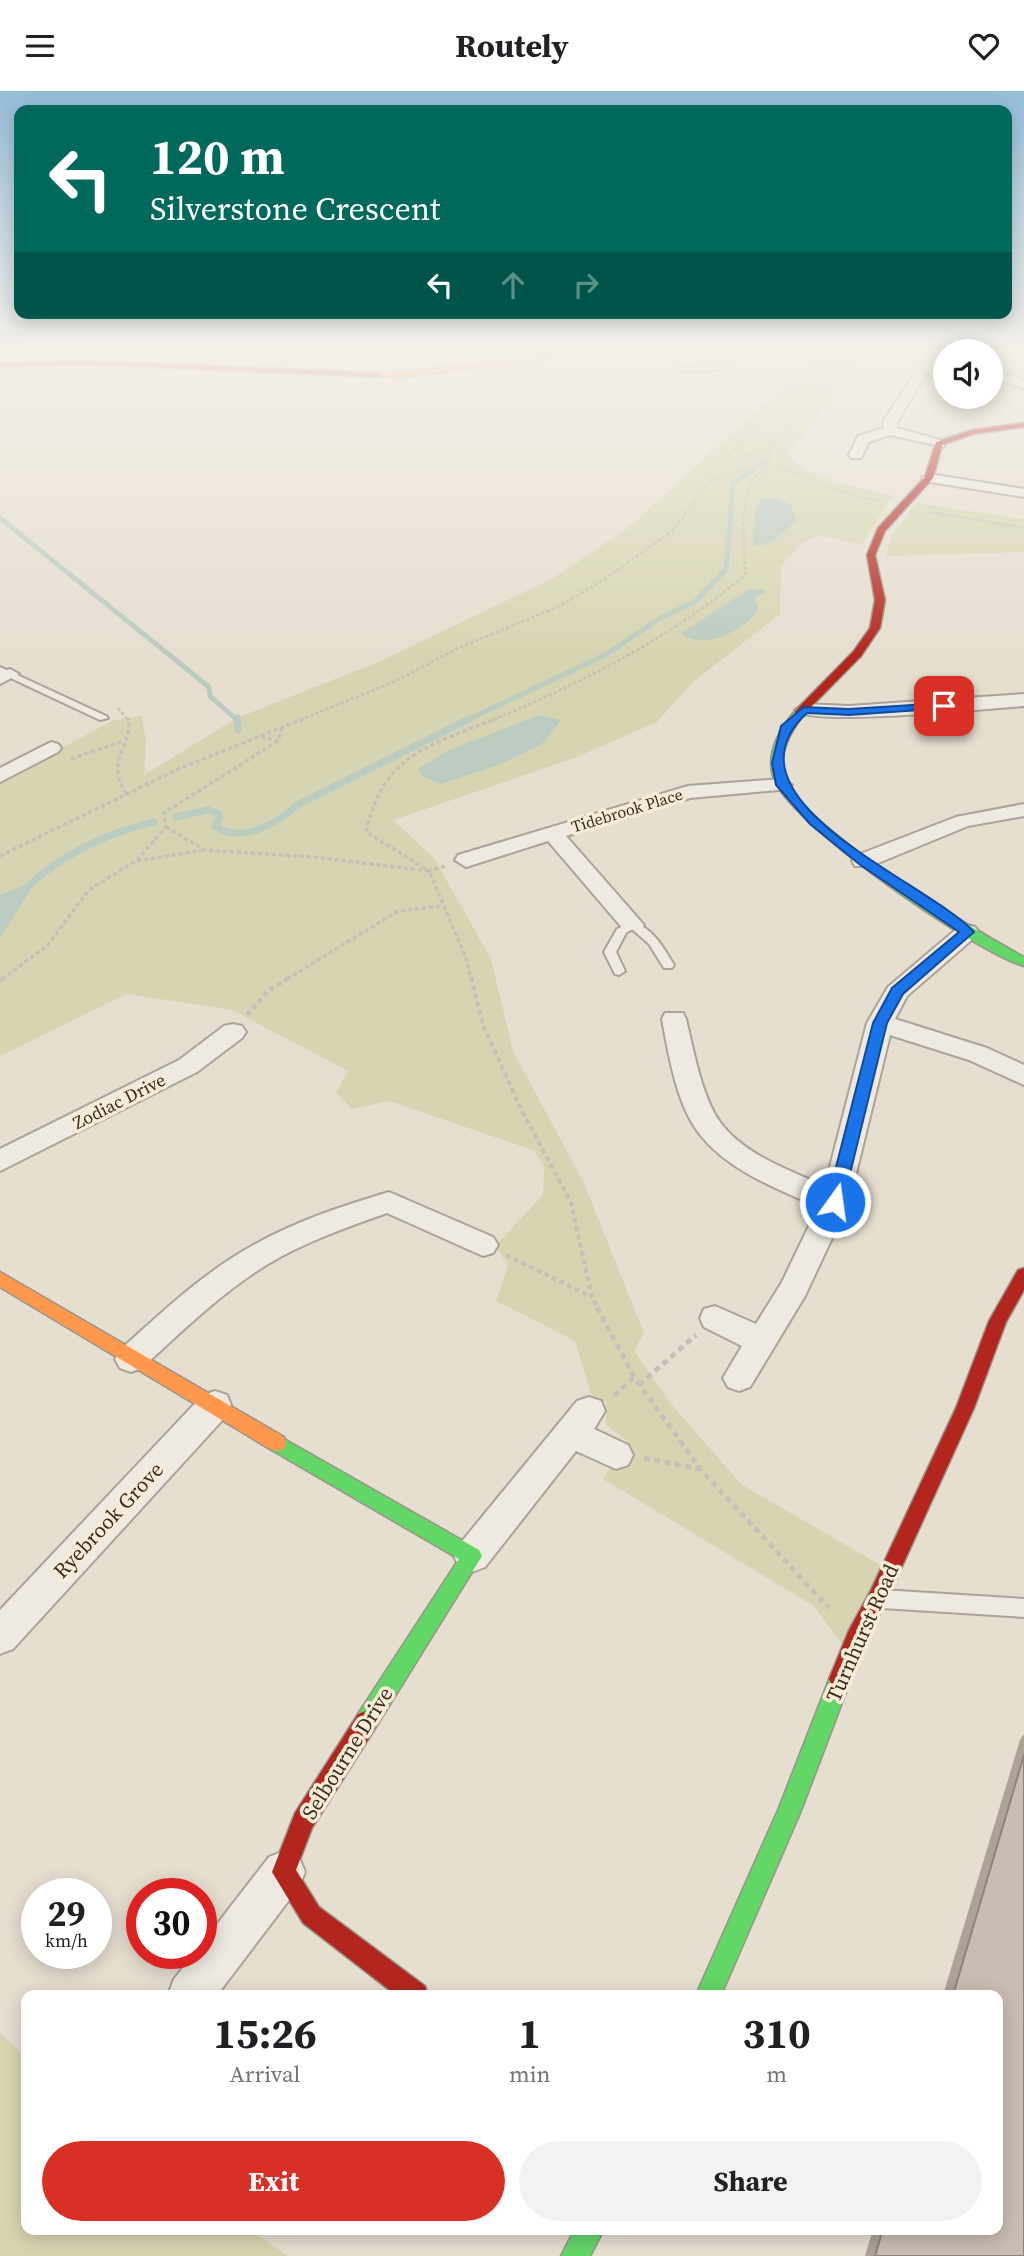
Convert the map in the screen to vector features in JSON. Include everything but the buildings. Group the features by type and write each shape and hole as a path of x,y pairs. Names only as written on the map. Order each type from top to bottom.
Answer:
{"street":[{"path":"937,454 929,478 900,506 881,530 871,555 880,600 875,628 857,654 787,726 777,763 782,785 815,821 863,861 967,932 1024,962"},
{"path":"929,478 1024,493"},
{"path":"804,710 849,712 1024,700"},
{"path":"0,776 51,748"},
{"name":"Tidebrook Place","path":"632,925 552,833 688,792 782,785"},
{"path":"863,861 962,821 1024,810"},
{"path":"466,860 552,833"},
{"path":"739,1378 794,1288 835,1202 880,1023 897,992 967,932"},
{"path":"674,1019 680,1054 709,1129 767,1173 835,1202"},
{"path":"880,1023 978,1054 1023,1087"},
{"name":"Zodiac Drive","path":"0,1161 188,1066 233,1032"},
{"path":"131,1359 184,1310 243,1265 286,1241 389,1202 483,1245"},
{"name":"Turnhurst Road","path":"710,1990 789,1813 856,1636 877,1599 965,1408 999,1321 1024,1275"},
{"path":"0,1279 131,1359 215,1405 472,1556"},
{"path":"715,1318 761,1341"},
{"name":"Ryebrook Grove","path":"0,1636 215,1405"},
{"name":"Selbourne Drive","path":"284,1872 303,1821 472,1556 580,1422 616,1455"},
{"path":"194,1990 284,1872 311,1915 409,1990"},
{"path":"575,2256 587,2235"}],"lane":[{"path":"3,674 103,718"},
{"path":"619,971 610,952 621,932 632,925 640,928 653,940 668,965"},
{"path":"877,1599 1024,1608"}],"path":[{"path":"0,856 176,770 396,681 458,648 553,609 599,583 661,541 683,518 730,454"},
{"path":"749,454 853,496 964,520 1024,528"},
{"path":"769,454 770,461"},
{"path":"709,480 770,461"},
{"path":"770,461 749,485 743,507 744,575 711,605 659,637 533,702 403,761 374,795 366,832 429,871 466,958 483,1025 522,1111 571,1203 592,1297 639,1385 701,1470 856,1636"},
{"path":"166,827 164,813 278,741 282,728"},
{"path":"260,735 278,741"},
{"path":"166,827 205,850"},
{"path":"0,981 47,946 89,891 133,862 166,827"},
{"path":"133,862 205,850 314,857 429,871 466,860"},
{"path":"233,1032 268,991 398,911 443,907"},
{"path":"483,1245 592,1297"},
{"path":"639,1385 715,1318"},
{"path":"616,1455 656,1459 701,1470"}],"shaded area":[{"path":"709,454 788,454 807,470 821,476 893,496 861,545 819,535 801,544 781,566 780,614 692,683 657,722 572,759 393,820 434,858 491,959 513,1051 584,1183 644,1333 634,1351 671,1404 742,1485 889,1570 849,1653 814,1606 603,1479 627,1441 606,1425 606,1403 591,1394 575,1341 496,1301 508,1265 495,1246 543,1195 544,1166 533,1150 389,1101 352,1109 336,1092 348,1071 232,1010 127,994 0,1056 0,781 114,720 142,716 146,742 144,775 237,718 383,660 555,577 632,525"},
{"path":"762,498 777,498 790,504 797,521 771,542 759,545 753,544 755,512"},
{"path":"916,503 1024,519 1024,552 886,556 892,536"},
{"path":"751,588 767,591 754,598 759,608 745,624 711,639 689,638 681,633"},
{"path":"540,715 561,720 542,744 501,764 441,784 422,776 418,769 449,750"},
{"path":"32,882 31,889 0,938 0,895"},
{"path":"0,2033 21,2052 21,2235 257,2235 288,2256 0,2256"}],"waterway":[{"path":"730,515 733,483 754,470"},
{"path":"467,720 605,655 662,617 696,601 726,569 731,513"},
{"path":"0,518 209,687 210,696 237,720"},
{"path":"237,718 238,730"},
{"path":"467,720 471,718"},
{"path":"176,817 208,810 218,813 220,819 215,826 225,831 236,833 258,829 280,819 297,805 467,720"},
{"path":"27,887 56,864 86,846 102,838 154,822"}],"traffic: fast":[{"path":"799,713 783,738 777,768 783,786 794,801 858,857 904,890 1024,962"},
{"path":"277,1443 472,1556 366,1722"},
{"path":"710,1990 789,1813 840,1679"},
{"path":"575,2256 587,2235"}],"traffic: slow":[{"path":"0,1279 277,1443"}],"traffic: jam":[{"path":"799,713 857,654 875,628 880,600 871,555 881,530 929,478 936,454"},
{"path":"840,1679 856,1637 877,1599 965,1408 998,1321 1024,1275"},
{"path":"366,1722 303,1821 284,1872 311,1915 409,1990"}],"route":[{"path":"835,1202 880,1023 897,992 967,932 863,861 815,821 782,785 777,763 781,744 787,726 804,710 849,712 944,706"}]}
